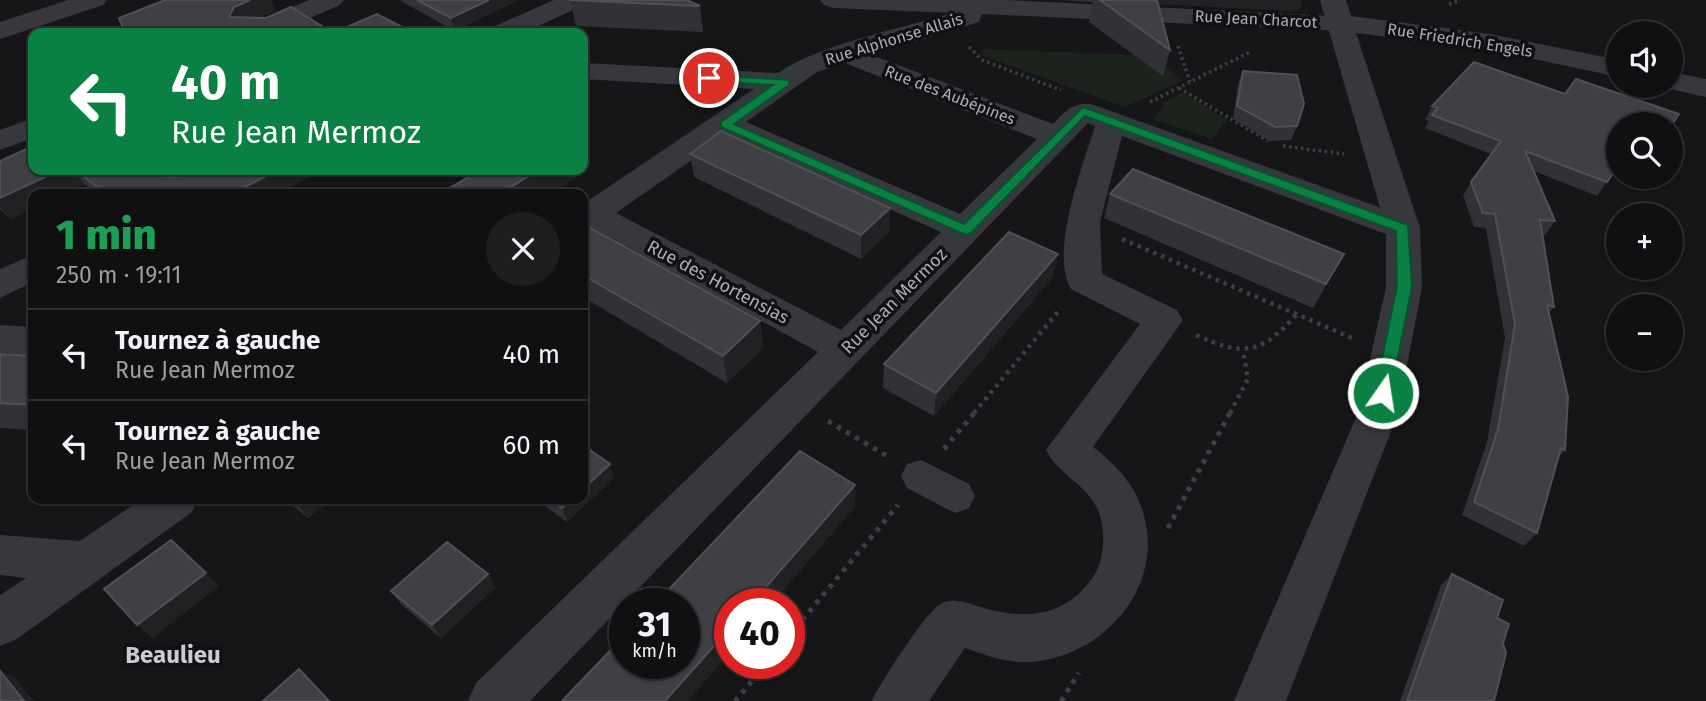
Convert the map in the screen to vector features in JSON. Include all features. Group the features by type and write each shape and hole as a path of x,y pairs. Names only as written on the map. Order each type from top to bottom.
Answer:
{"street":[{"path":"0,31 94,0"},
{"path":"265,28 331,0"},
{"path":"513,28 575,0"},
{"name":"Rue Jean Charcot","path":"833,0 1168,15 1338,12"},
{"name":"Rue Alphonse Allais","path":"588,216 807,66 843,53 1001,8"},
{"path":"1260,701 1378,413 1404,286 1403,228 1338,12"},
{"name":"Rue Friedrich Engels","path":"1338,12 1606,66"},
{"name":"Rue des Aubépines","path":"843,53 1057,136"},
{"path":"588,71 785,82"},
{"path":"1683,83 1706,88"},
{"name":"Rue Jean Mermoz","path":"494,701 1083,111 1403,228"},
{"path":"898,701 955,622 997,635 1028,639 1055,635 1098,611 1122,575 1126,542 1123,517 1109,489 1093,471 1067,450 1164,320 1084,280 1083,222 1111,122"},
{"path":"725,124 966,230"},
{"path":"0,141 28,129"},
{"name":"Rue des Hortensias","path":"588,218 845,349"},
{"path":"0,285 28,270"},
{"path":"0,339 28,341"},
{"path":"921,476 955,496"},
{"path":"0,623 169,504"},
{"path":"0,555 86,562"}],"path":[{"path":"1168,15 1190,82"},
{"path":"947,23 982,61 1073,95"},
{"path":"1111,122 1250,52"},
{"path":"1179,88 1276,144 1382,159"},
{"path":"1083,222 1313,323"},
{"path":"1164,320 1220,346 1242,351 1274,341 1296,315"},
{"path":"794,401 921,476"},
{"path":"735,701 754,679"}],"shaded area":[{"path":"1079,0 1301,0 1302,5 1299,10 1292,11"},
{"path":"982,49 1158,56 1182,81 1125,107 983,56"},
{"path":"1183,92 1227,120 1212,139 1153,119 1166,102"}],"building":[{"path":"165,0 250,0 234,7 229,17 266,18 291,7 325,28 123,28 119,18"},
{"path":"417,0 489,0 451,18"},
{"path":"570,0 687,0 700,6"},
{"path":"1100,0 1157,0 1170,50"},
{"path":"377,14 404,28 345,28"},
{"path":"1474,62 1565,94 1576,79 1606,89 1606,98 1632,98 1673,112 1606,112 1606,182 1525,151 1555,221 1540,220 1554,307 1547,305 1568,397 1565,450 1561,448 1537,533 1474,502 1498,429 1515,324 1495,214 1483,213 1471,182 1501,141 1432,115 1438,108 1432,106"},
{"path":"1243,71 1297,75 1304,104 1297,126 1275,127 1237,106"},
{"path":"721,131 890,208 861,235 690,154"},
{"path":"28,148 28,175 49,175 0,198 0,161"},
{"path":"1133,169 1344,254 1326,284 1110,194"},
{"path":"81,175 268,175 241,189 100,189"},
{"path":"472,175 530,175 508,189 448,189"},
{"path":"588,227 760,321 723,356 588,278"},
{"path":"1009,232 1058,254 936,393 884,364"},
{"path":"0,354 28,356 28,405 0,403"},
{"path":"588,449 610,464 588,484"},
{"path":"800,451 855,485 765,588 714,588 714,646 700,662 700,588 670,588"},
{"path":"171,540 206,573 137,625 104,589"},
{"path":"447,542 488,574 432,625 391,591"},
{"path":"1452,574 1503,600 1497,618 1509,624 1503,643 1506,653 1494,701 1407,701"},
{"path":"609,652 609,679 685,679 665,701 562,701"},
{"path":"299,669 329,701 263,701"},
{"path":"0,671 24,701 0,701"}],"district":[{"name":"Beaulieu","path":"173,655"}],"route":[{"path":"709,78 785,82 725,124 966,230 1083,111 1403,228 1404,286 1383,393"}]}
